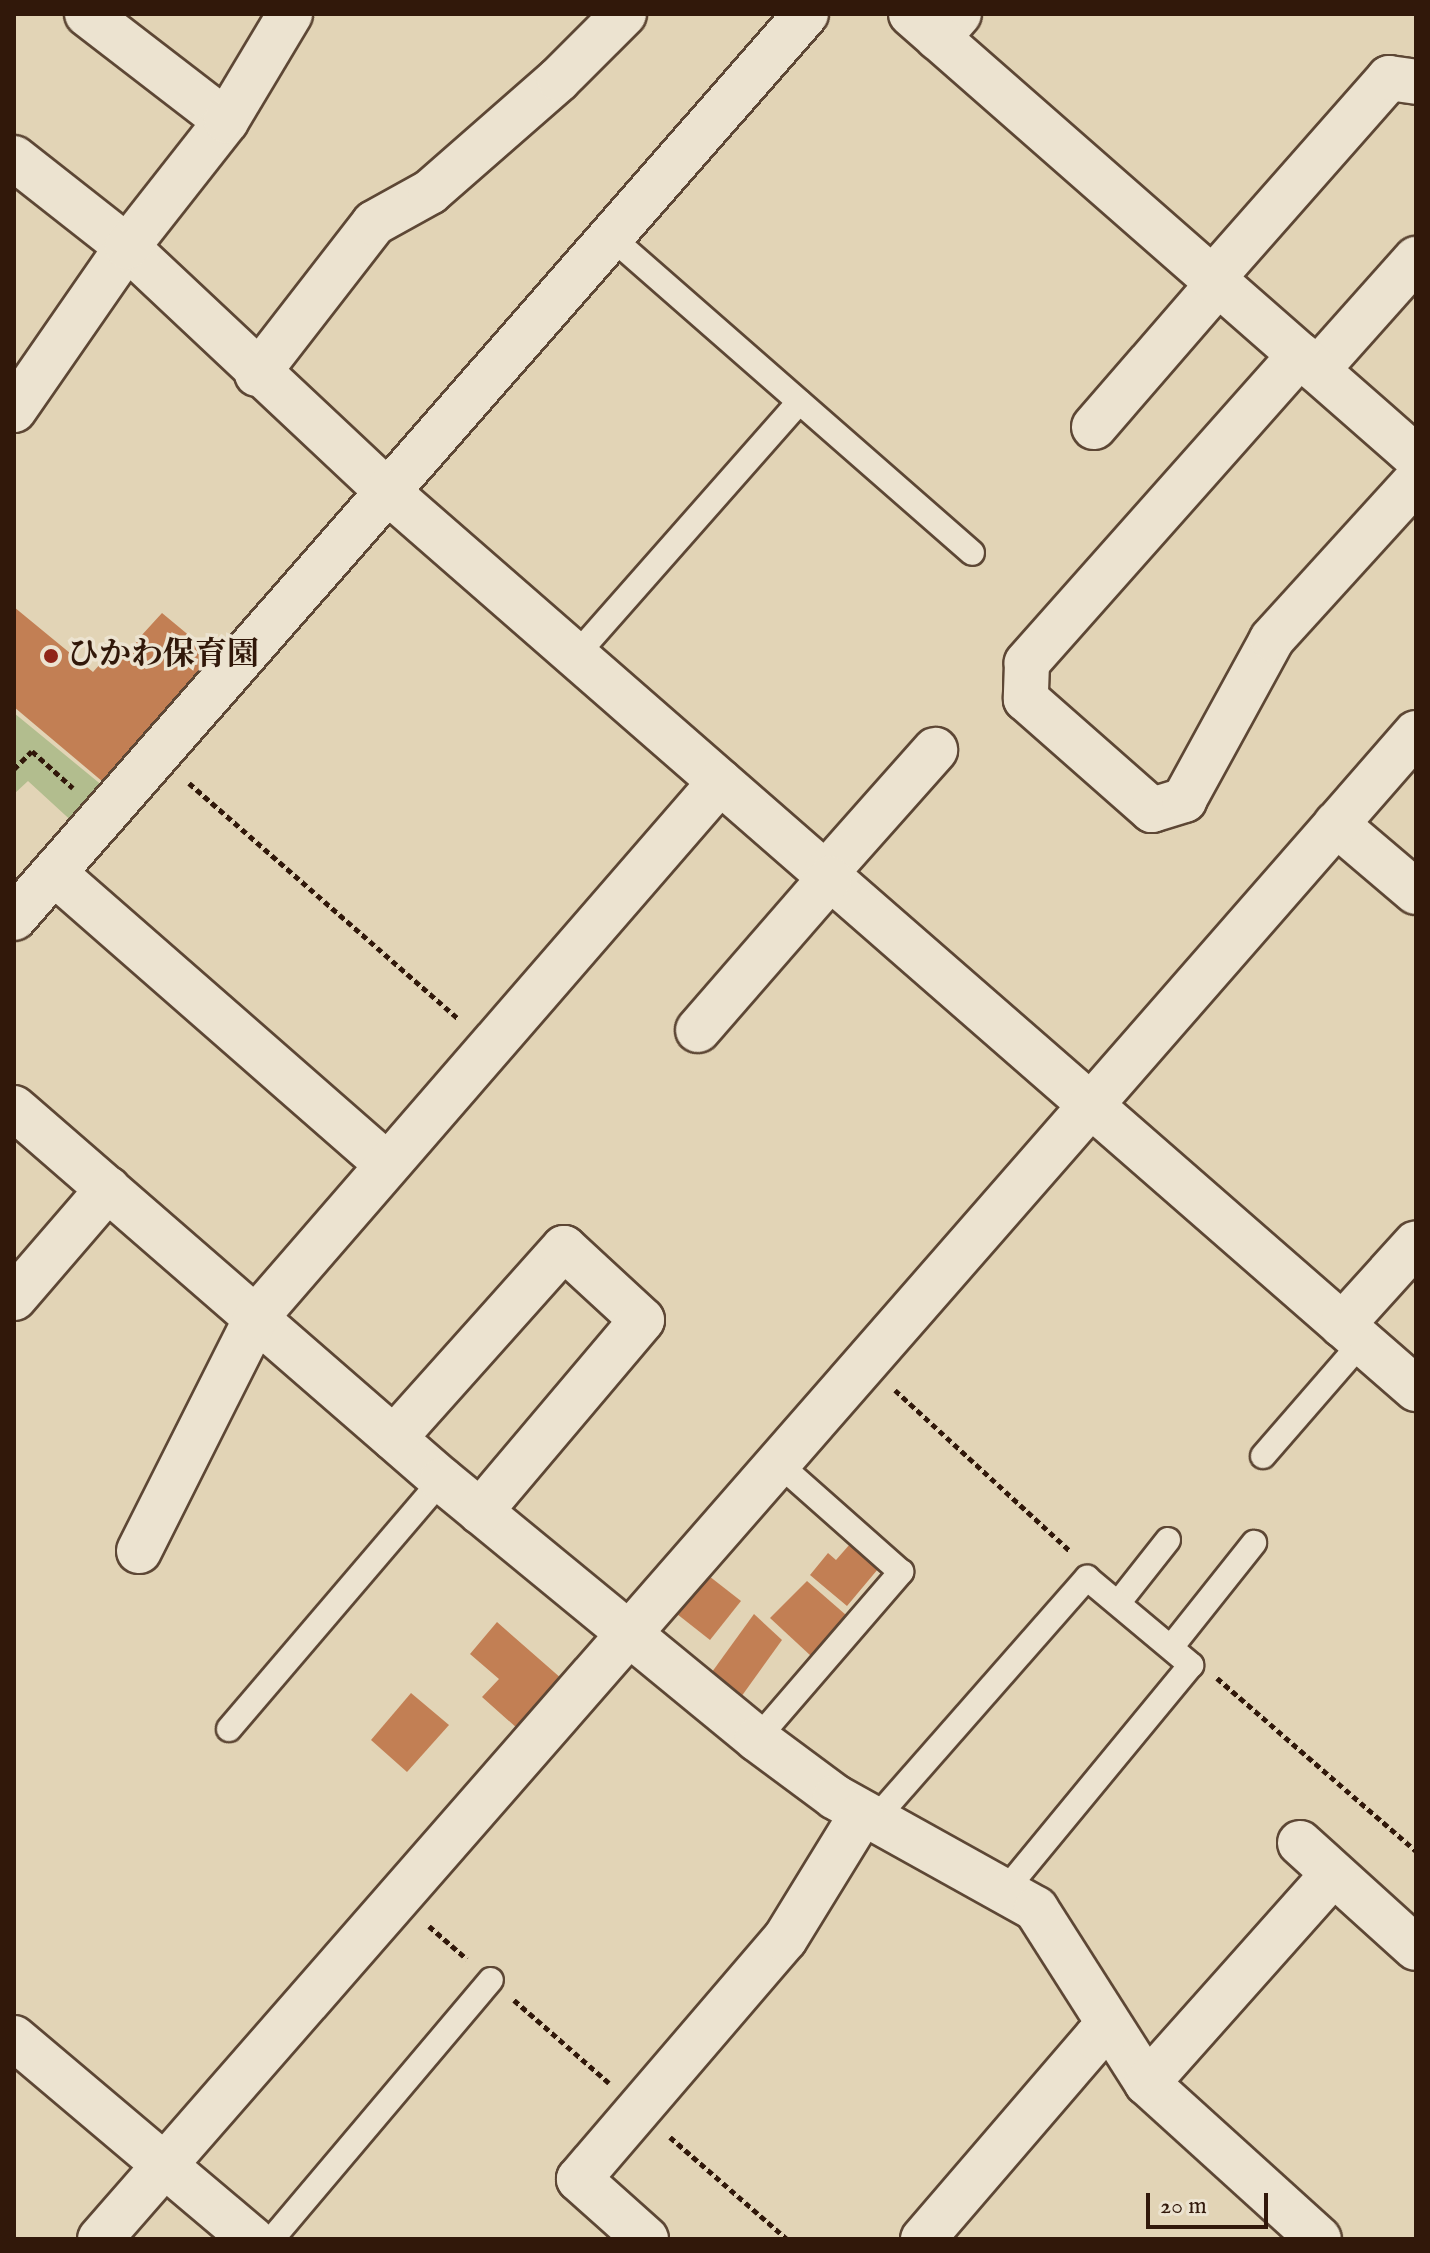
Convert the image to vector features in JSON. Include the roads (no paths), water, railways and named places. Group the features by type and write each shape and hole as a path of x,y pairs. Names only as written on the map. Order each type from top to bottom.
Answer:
{"street":[{"path":"87,14 226,121"},
{"path":"14,410 127,247 226,121 290,14"},
{"path":"257,374 374,223 430,192 559,79 624,14"},
{"path":"14,918 806,14"},
{"path":"936,22 1215,281 1416,457"},
{"path":"1094,427 1389,78 1416,82"},
{"path":"14,158 127,247 257,374 387,491 1416,1389"},
{"path":"1416,259 1308,362 1027,663 1026,699 1152,810 1184,800 1272,639 1416,481"},
{"path":"100,2239 395,1896 627,1636 1416,733"},
{"path":"698,1030 935,750"},
{"path":"139,1551 257,1316 720,782"},
{"path":"1336,824 1416,892"},
{"path":"54,873 387,1165"},
{"path":"14,1108 257,1316 442,1480 627,1636 757,1739 869,1816 1036,1909 1109,2030 1147,2083 1311,2237"},
{"path":"14,1298 108,1189"},
{"path":"1352,1334 1416,1243"},
{"path":"394,1438 564,1248 642,1320 480,1512"},
{"path":"646,2239 579,2179 785,1939 869,1816"},
{"path":"1300,1843 1333,1874 1411,1934"},
{"path":"1147,2083 1333,1874"},
{"path":"923,2239 1096,2038 1109,2030"},
{"path":"14,2038 162,2167 252,2239"}],"lane":[{"path":"610,236 972,553"},
{"path":"577,654 799,402"},
{"path":"1263,1456 1352,1334"},
{"path":"757,1739 901,1572 778,1463"},
{"path":"229,1729 442,1480"},
{"path":"1119,1602 1168,1540"},
{"path":"1172,1646 1254,1543"},
{"path":"869,1816 1087,1578 1191,1665 1004,1892"},
{"path":"272,2239 491,1980"}],"place":[{"name":"ひかわ保育園","path":"51,656"}]}
